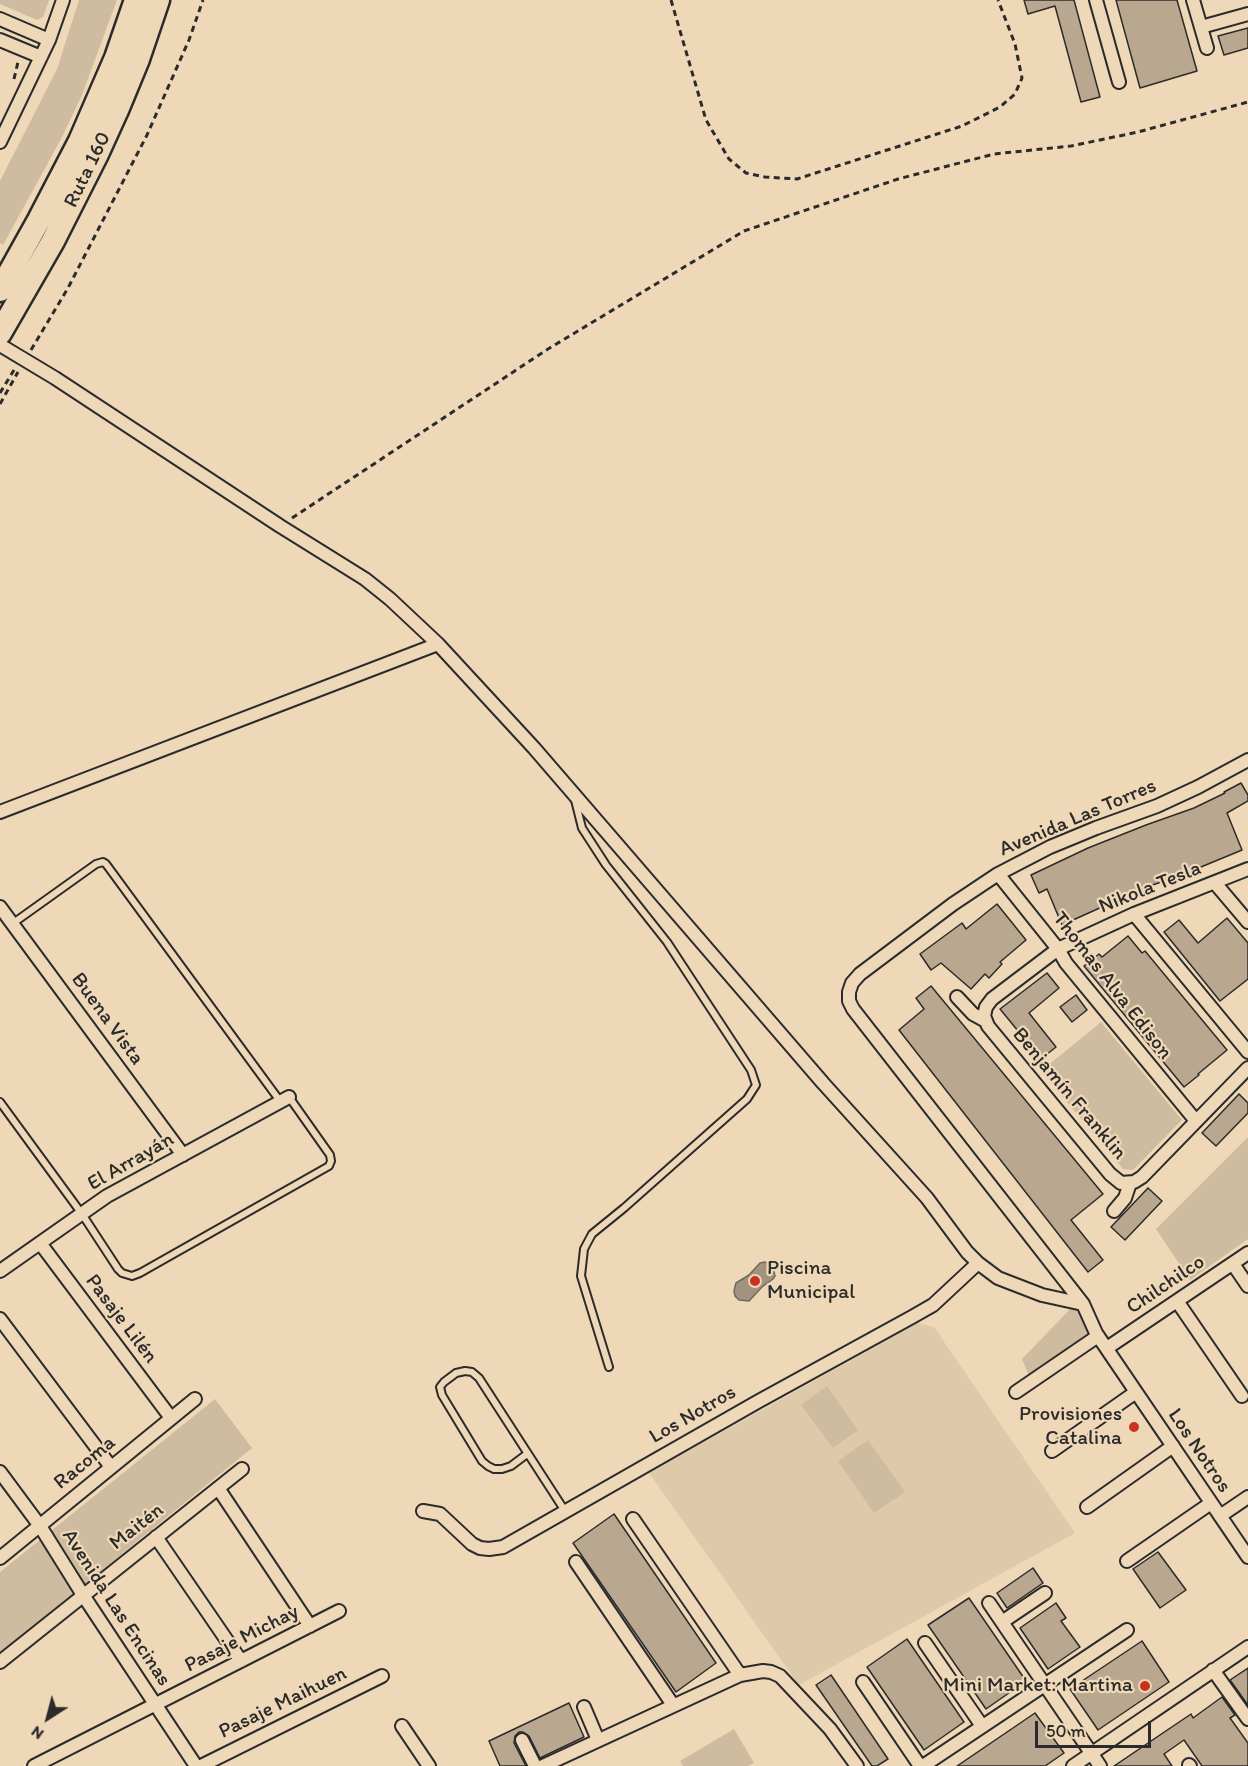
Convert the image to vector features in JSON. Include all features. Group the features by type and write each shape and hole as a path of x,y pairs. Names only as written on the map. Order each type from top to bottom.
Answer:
{"highway":[{"name":"Ruta 160","path":"0,290 80,141 116,58 136,0"},
{"name":"Ruta 160","path":"0,333 52,241 97,154 134,69 158,0"}],"street":[{"path":"0,142 49,40 63,0"},
{"path":"1096,0 1119,82"},
{"path":"1193,0 1207,48"},
{"path":"1201,27 1248,14"},
{"path":"0,19 49,40"},
{"path":"0,40 41,57"},
{"path":"0,345 55,378 365,579 390,599 438,644 534,748 823,1083 927,1198 967,1252 998,1278 1042,1295 1083,1304"},
{"path":"0,812 438,644"},
{"name":"Avenida Las Torres","path":"849,992 852,983 860,974 953,904 998,874 1050,847 1157,806 1248,760"},
{"name":"Nikola Tesla","path":"984,1016 992,999 1058,949 1134,914 1248,869"},
{"name":"Thomas Alva Edison","path":"998,874 1058,949 1066,963 1196,1121"},
{"path":"1215,883 1248,922"},
{"path":"1134,914 1248,1052"},
{"name":"Buena Vista","path":"5,917 183,1155"},
{"name":"Los Notros","path":"849,992 849,1001 853,1009 1083,1304 1098,1336 1248,1557"},
{"name":"Benjamín Franklin","path":"957,997 973,1014 984,1016 995,1035 1110,1174 1121,1183 1130,1183"},
{"path":"1114,1211 1125,1198 1130,1183 1142,1178 1248,1068"},
{"name":"El Arrayán","path":"0,1271 107,1196 285,1099"},
{"name":"Pasaje Lilén","path":"40,1243 171,1418"},
{"name":"Chilchilco","path":"1107,1348 1248,1253"},
{"name":"Los Notros","path":"423,1511 440,1514 472,1544 480,1548 503,1547 933,1305 978,1263"},
{"path":"1233,1264 1248,1286"},
{"path":"1177,1301 1242,1396"},
{"path":"0,1318 111,1467"},
{"path":"1016,1392 1098,1336"},
{"path":"1052,1450 1136,1392"},
{"name":"Racoma","path":"0,1558 195,1399"},
{"path":"1088,1507 1173,1446"},
{"name":"Maitén","path":"0,1662 242,1469"},
{"name":"Avenida Las Encinas","path":"0,1472 40,1526 196,1766"},
{"path":"218,1488 310,1626"},
{"path":"1220,1516 1248,1497"},
{"path":"1127,1561 1211,1503"},
{"path":"633,1519 740,1675"},
{"path":"156,1537 241,1661"},
{"path":"576,1562 673,1705"},
{"path":"1002,1622 1045,1593"},
{"path":"989,1603 1100,1766"},
{"name":"Pasaje Michay","path":"34,1766 339,1611"},
{"path":"863,1682 921,1766 1127,1630"},
{"path":"925,1643 982,1726"},
{"path":"1073,1766 1248,1647"},
{"path":"1214,1670 1248,1719"},
{"path":"543,1766 740,1675 763,1671 780,1676 830,1729 858,1766"},
{"name":"Pasaje Maihuen","path":"201,1766 382,1676"},
{"path":"584,1707 598,1740"},
{"path":"402,1726 429,1766"},
{"path":"522,1740 535,1766"}],"lane":[{"path":"573,793 582,828 606,865 667,942 752,1070 756,1085 747,1099 592,1234 584,1250 581,1276 609,1367"},
{"path":"0,1102 82,1214 118,1269 128,1276 136,1275 327,1169 331,1163 330,1155 106,864 103,862 96,864 5,917"},
{"path":"527,1454 511,1466 502,1469 494,1469 482,1461 442,1395 440,1387 444,1382 456,1372 472,1372 479,1378 564,1512"}],"path":[{"path":"0,393 68,288 147,135 186,49 203,0"},
{"path":"671,0 706,120 729,159 746,173 797,179 962,126 1000,107 1015,94 1022,78 1015,44 998,0"},
{"path":"13,83 18,63 14,54 17,47"},
{"path":"280,526 548,349 744,231 898,179 994,154 1071,146 1138,132 1248,102"},
{"path":"0,404 23,359"}],"shaded area":[{"path":"0,0 49,0 43,17 37,20 0,4"},
{"path":"79,0 117,0 82,95 61,139 3,245 0,243 0,181 57,69"},
{"path":"1101,1022 1182,1120 1133,1170 1123,1169 1041,1071"},
{"path":"1248,1137 1248,1239 1190,1280 1156,1229"},
{"name":"Piscina Municipal","path":"765,1262 773,1268 775,1276 773,1279 749,1301 739,1300 734,1291 736,1283 749,1275 760,1263"},
{"path":"1075,1304 1090,1332 1029,1376 1022,1359"},
{"path":"918,1323 934,1327 1075,1533 799,1685 649,1473"},
{"path":"827,1386 858,1430 833,1448 801,1405"},
{"path":"215,1399 252,1448 0,1653 0,1572"},
{"path":"868,1440 905,1492 874,1513 838,1461"},
{"path":"734,1729 754,1763 748,1766 683,1766 680,1761"}],"building":[{"path":"1024,0 1074,0 1100,97 1081,102 1055,6 1028,14"},
{"path":"1116,0 1177,0 1197,71 1140,88"},
{"path":"1248,28 1248,48 1224,55 1218,36"},
{"path":"1241,783 1248,795 1248,801 1227,813 1242,850 1144,888 1062,925 1047,889 1039,893 1031,875 1088,848 1194,808"},
{"path":"997,904 1026,940 1000,962 1002,964 989,978 985,974 971,989 941,963 931,970 920,954 962,923 966,929"},
{"path":"1227,918 1248,943 1248,979 1220,1001 1164,932 1179,920 1198,943"},
{"path":"1128,936 1142,953 1145,951 1227,1050 1184,1087 1084,966 1099,954 1102,957"},
{"path":"1047,973 1059,988 1029,1013 1056,1047 1041,1059 1000,1009"},
{"path":"931,986 1103,1194 1071,1220 1103,1260 1088,1272 899,1030 924,1009 916,998"},
{"path":"1076,995 1087,1010 1072,1022 1060,1007"},
{"path":"1239,1094 1248,1103 1248,1113 1216,1146 1202,1133"},
{"path":"1148,1188 1162,1201 1125,1240 1111,1227"},
{"path":"614,1514 716,1663 676,1692 573,1543"},
{"path":"1158,1552 1186,1590 1160,1608 1133,1569"},
{"path":"1033,1568 1043,1583 1007,1608 997,1593"},
{"path":"969,1598 1026,1681 986,1709 928,1625"},
{"path":"1056,1603 1066,1618 1061,1621 1080,1647 1048,1669 1020,1628"},
{"path":"907,1639 964,1722 924,1750 867,1667"},
{"path":"1142,1641 1169,1682 1098,1730 1070,1689"},
{"path":"1248,1668 1248,1705 1230,1680"},
{"path":"831,1675 888,1759 877,1766 872,1766 816,1685"},
{"path":"1222,1697 1235,1715 1230,1718 1248,1743 1248,1766 1202,1766 1184,1740 1164,1754 1172,1766 1114,1766 1191,1714 1193,1718"},
{"path":"569,1703 584,1737 540,1758 529,1736 519,1732 515,1736 514,1743 526,1766 500,1766 489,1741"},
{"path":"1035,1713 1064,1753 1045,1766 957,1766"}],"place":[{"name":"Piscina Municipal","path":"755,1281"},
{"name":"Provisiones Catalina","path":"1134,1427"},
{"name":"Mini Market: Martina","path":"1145,1686"}]}
